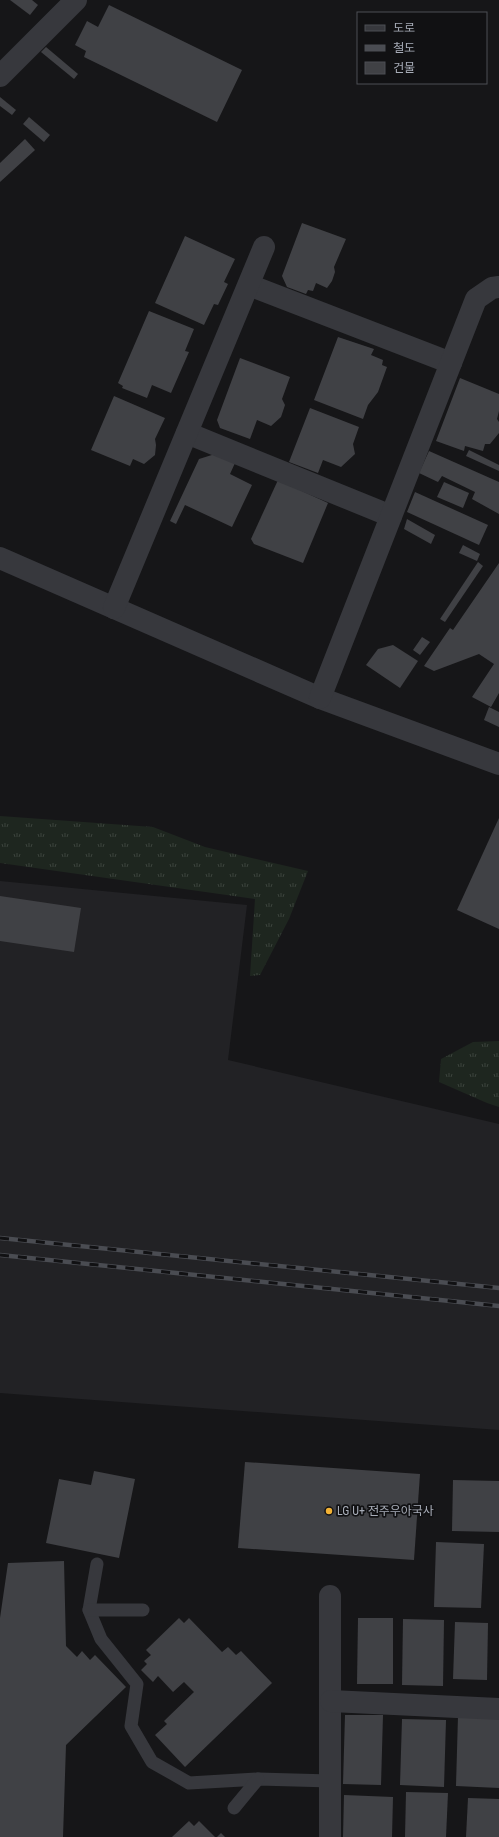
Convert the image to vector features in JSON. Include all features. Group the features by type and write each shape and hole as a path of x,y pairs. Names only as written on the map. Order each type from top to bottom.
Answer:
{"street":[{"path":"0,76 76,0"},
{"path":"114,608 264,247"},
{"path":"249,285 451,363"},
{"path":"320,698 476,299 492,288 499,287"},
{"path":"187,433 391,516"},
{"path":"0,558 320,698 499,764"},
{"path":"330,1596 330,1837"},
{"path":"331,1701 499,1708"}],"lane":[{"path":"97,1564 89,1610 101,1639 137,1684 131,1726 152,1762 189,1783 258,1779 331,1781"},
{"path":"89,1610 143,1610"},
{"path":"234,1808 258,1779"}],"shaded area":[{"path":"0,881 247,905 228,1060 499,1124 499,1430 0,1393"}],"green space":[{"path":"0,816 153,827 205,847 308,871 289,919 260,975 250,976 255,899 0,863"},
{"path":"499,1041 499,1107 439,1082 441,1059 473,1042"}],"building":[{"path":"10,0 32,0 38,5 30,15"},
{"path":"109,5 242,70 217,122 84,57 86,51 75,45 87,21 98,27"},
{"path":"46,47 78,74 74,79 41,52"},
{"path":"0,97 16,110 12,115 0,106"},
{"path":"29,117 50,135 44,142 23,124"},
{"path":"25,139 35,150 0,182 0,163"},
{"path":"302,223 346,239 334,267 335,272 332,281 327,288 316,283 313,291 308,290 306,294 287,287 282,276"},
{"path":"185,236 235,259 224,282 228,284 218,305 214,304 204,325 155,303"},
{"path":"149,311 194,329 185,351 189,352 171,393 152,385 147,398 122,388 123,386 118,383"},
{"path":"338,337 374,349 371,355 383,360 382,365 387,367 378,392 368,405 363,419 314,400"},
{"path":"240,358 290,377 282,399 285,405 281,417 271,426 257,420 250,439 220,428 217,420"},
{"path":"460,378 499,394 499,411 497,419 499,422 499,433 490,444 485,444 483,451 465,446 464,451 436,441"},
{"path":"114,396 165,418 155,439 155,455 144,464 133,459 130,466 91,450"},
{"path":"310,408 359,427 353,444 355,454 341,467 323,460 318,473 289,462"},
{"path":"469,450 499,465 499,471 466,456"},
{"path":"429,451 499,482 499,514 472,499 475,492 442,476 438,482 419,473"},
{"path":"215,454 235,463 230,474 252,485 232,527 185,505 176,524 170,521 199,459"},
{"path":"278,480 328,503 303,563 254,544 251,539"},
{"path":"444,482 469,493 463,508 437,497"},
{"path":"415,492 488,525 479,545 407,512"},
{"path":"407,519 435,535 431,544 404,529"},
{"path":"463,545 480,554 477,561 459,553"},
{"path":"478,562 483,566 445,622 440,619"},
{"path":"499,563 499,693 491,707 472,697 494,664 479,654 434,671 424,666 450,628 453,630"},
{"path":"422,637 430,642 420,655 413,650"},
{"path":"393,645 418,661 400,688 366,665 378,649"},
{"path":"489,707 499,712 499,727 484,720"},
{"path":"499,818 499,929 457,910"},
{"path":"0,896 81,908 74,952 0,941"},
{"name":"LG U+ 전주우아국사","path":"245,1462 420,1474 414,1560 238,1548"},
{"path":"94,1471 135,1479 119,1558 46,1543 59,1479 91,1485"},
{"path":"453,1480 499,1481 499,1532 452,1531"},
{"path":"436,1542 484,1544 481,1608 434,1607"},
{"path":"64,1561 66,1646 77,1657 82,1651 90,1660 95,1655 126,1687 66,1745 63,1837 0,1837 0,1618 8,1563"},
{"path":"179,1618 184,1623 189,1618 222,1652 228,1647 236,1655 241,1651 272,1683 185,1767 155,1735 167,1724 164,1721 194,1692 184,1682 173,1692 158,1676 153,1682 141,1670 147,1664 144,1661 151,1655 146,1650"},
{"path":"358,1618 393,1618 393,1684 357,1684"},
{"path":"403,1619 444,1620 443,1686 402,1685"},
{"path":"455,1622 488,1623 487,1680 453,1679"},
{"path":"345,1715 383,1715 381,1785 343,1784"},
{"path":"458,1716 499,1717 499,1788 456,1786"},
{"path":"402,1719 446,1720 444,1787 400,1785"},
{"path":"406,1792 448,1793 446,1837 405,1837"},
{"path":"344,1795 393,1797 392,1837 343,1837"},
{"path":"468,1798 499,1799 499,1837 466,1837"},
{"path":"189,1821 194,1826 199,1821 215,1837 172,1837"},
{"path":"221,1833 225,1837 217,1837"}],"railway":[{"path":"0,1238 499,1288"},
{"path":"0,1255 499,1306"}],"place":[{"name":"LG U+ 전주우아국사","path":"329,1511"}]}
